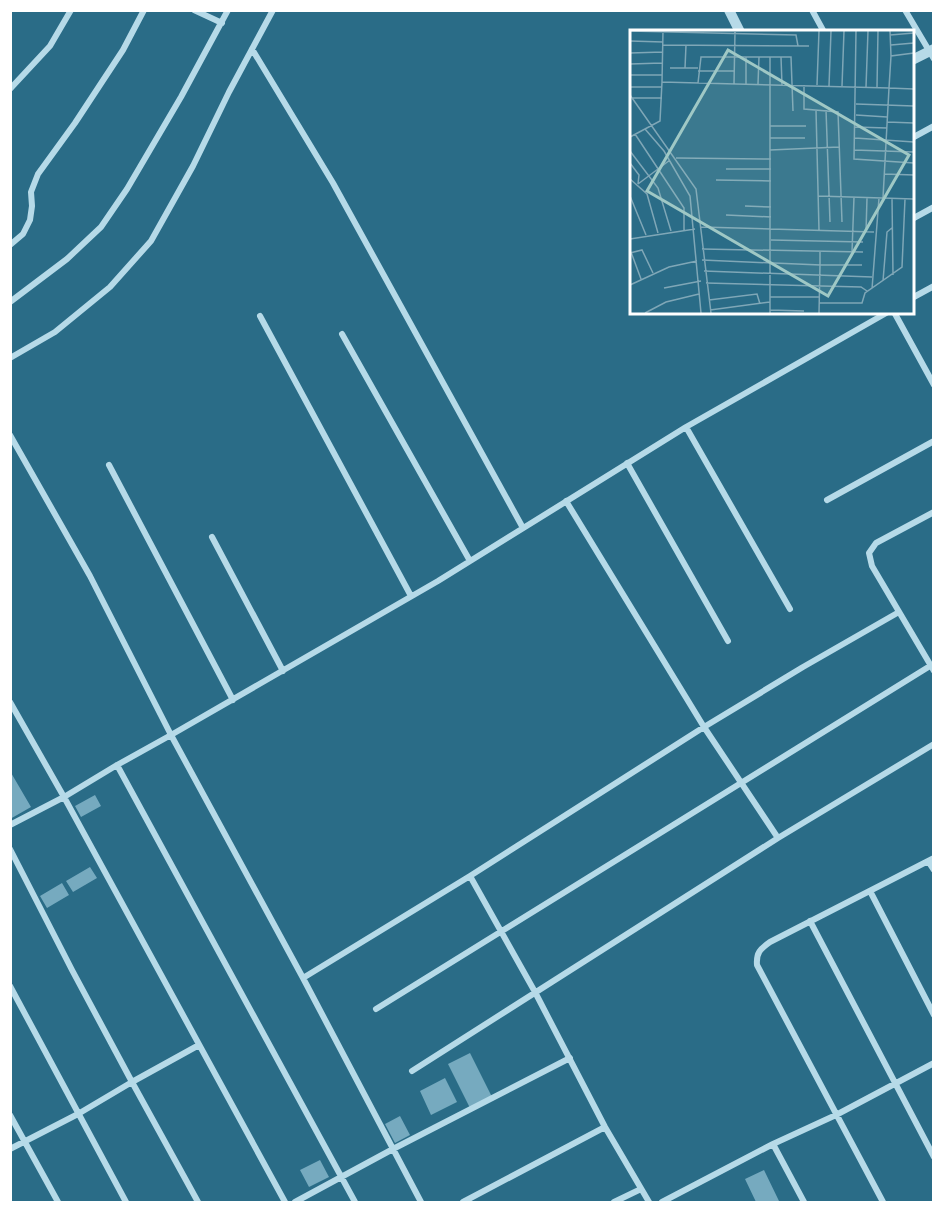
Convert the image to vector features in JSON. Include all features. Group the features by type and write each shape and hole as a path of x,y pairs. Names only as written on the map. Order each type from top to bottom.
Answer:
{"street":[{"path":"10,90 50,46 71,10"},
{"path":"10,245 23,234 30,220 31,192 38,174 123,50 144,10"},
{"path":"194,10 222,23"},
{"path":"10,302 67,259 101,227 127,189 181,97 228,10"},
{"path":"10,358 55,332 110,287 151,241 193,166 273,10"},
{"path":"729,10 739,30"},
{"path":"812,10 823,30"},
{"path":"905,10 932,53 914,59"},
{"path":"252,49 339,193 523,528"},
{"path":"914,137 933,126"},
{"path":"914,218 933,207"},
{"path":"914,297 933,286"},
{"path":"10,825 64,797 283,671 470,561 686,427 884,314"},
{"path":"895,314 933,385"},
{"path":"260,316 411,596"},
{"path":"342,334 470,561"},
{"path":"925,369 933,364"},
{"path":"686,427 790,609"},
{"path":"10,435 95,587 171,735 303,978 421,1203"},
{"path":"827,500 933,441"},
{"path":"627,463 728,641"},
{"path":"109,465 233,700"},
{"path":"566,501 704,727 778,838"},
{"path":"376,1009 742,783 932,669 872,566 869,553 876,543 933,512"},
{"path":"212,537 283,671"},
{"path":"303,978 470,876 704,727 899,612"},
{"path":"10,702 285,1203"},
{"path":"411,1071 778,838 933,744"},
{"path":"117,765 355,1203"},
{"path":"10,849 72,970 198,1203"},
{"path":"883,1203 757,965 756,955 761,948 810,921 931,859 933,870"},
{"path":"470,876 535,992 605,1127 649,1203"},
{"path":"870,891 933,1015"},
{"path":"810,921 933,1158"},
{"path":"10,986 126,1203"},
{"path":"10,1149 78,1114 199,1045"},
{"path":"295,1203 340,1176 570,1058"},
{"path":"662,1203 933,1063"},
{"path":"10,1115 58,1203"},
{"path":"463,1203 605,1127"},
{"path":"773,1144 804,1203"},
{"path":"614,1203 641,1189"}],"building":[{"path":"10,771 31,807 10,819"},
{"path":"95,795 101,806 81,817 75,806"},
{"path":"90,867 97,878 73,892 66,881"},
{"path":"62,883 69,895 47,908 40,896"},
{"path":"470,1053 492,1097 470,1108 448,1064"},
{"path":"445,1078 457,1102 431,1115 420,1091"},
{"path":"400,1116 410,1135 395,1143 385,1124"},
{"path":"320,1160 329,1177 309,1187 300,1170"},
{"path":"764,1170 779,1201 756,1202 745,1179"}]}
